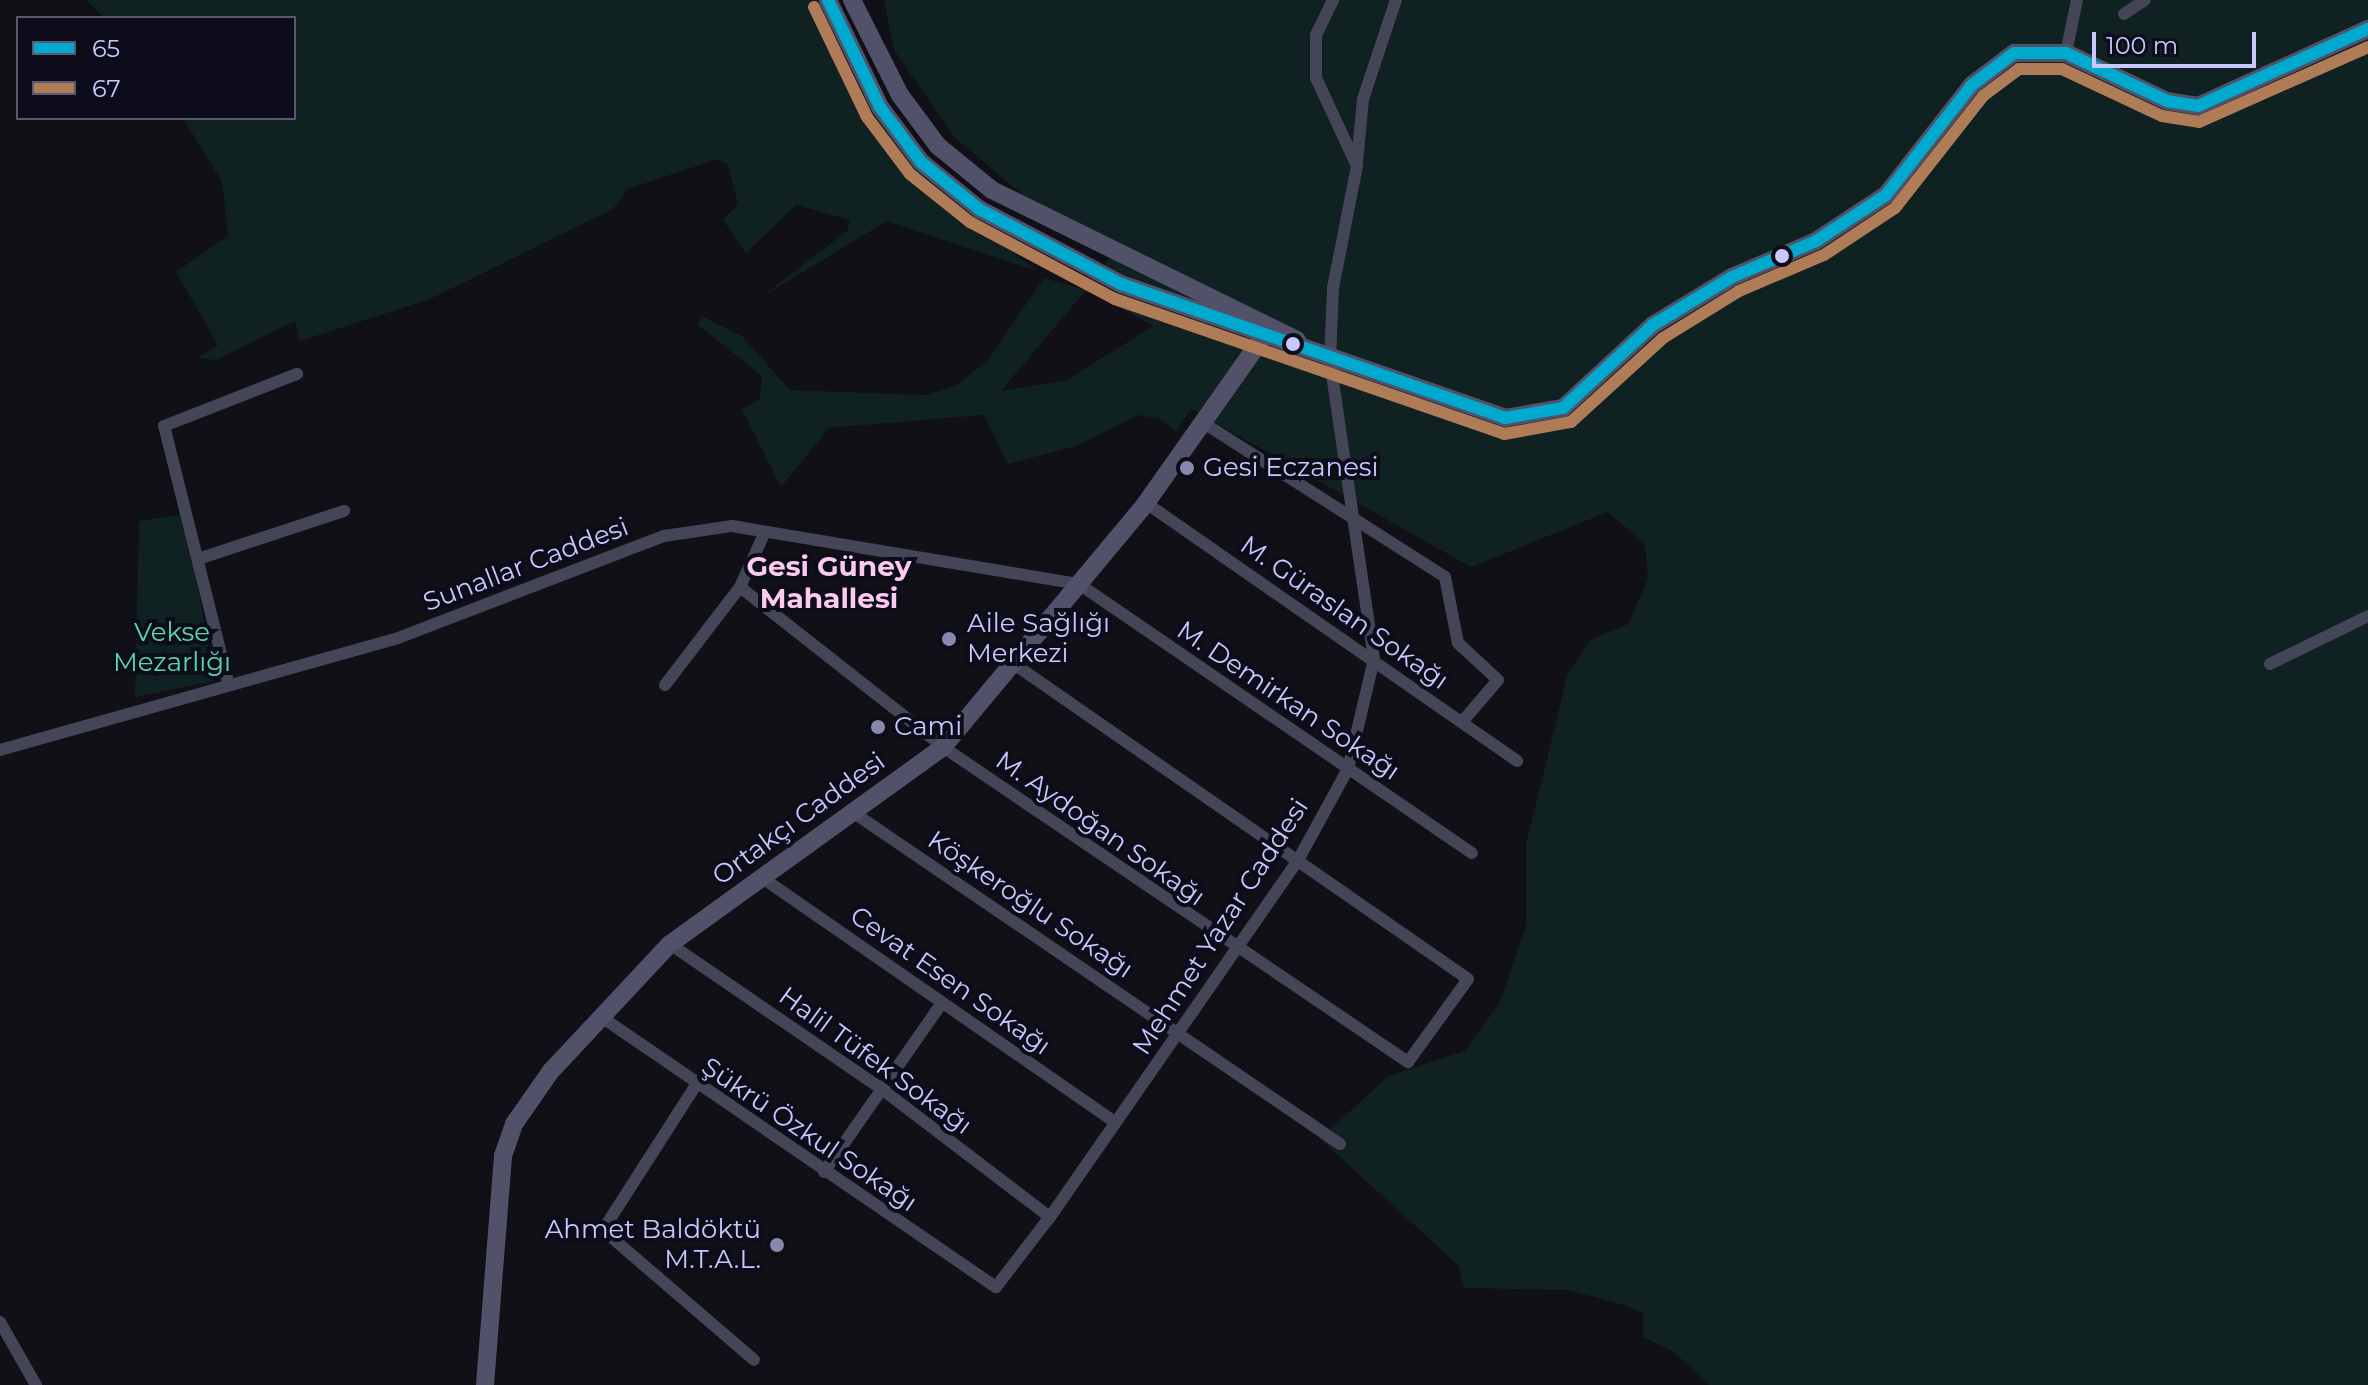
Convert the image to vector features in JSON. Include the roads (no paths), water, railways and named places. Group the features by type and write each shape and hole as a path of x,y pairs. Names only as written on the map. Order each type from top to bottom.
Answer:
{"street":[{"path":"828,0 880,107 921,162 979,209 1121,284 1330,360 1505,418 1563,408 1653,325 1732,277 1816,241 1886,195 1990,65 2027,50 2066,53 2167,101 2198,106 2335,48 2368,29"},
{"path":"852,0 900,95 938,146 992,190 1130,263 1257,316 1330,360"},
{"path":"1333,0 1316,35 1316,78 1357,166"},
{"name":"Mehmet Yazar Caddesi","path":"996,1287 1050,1217 1114,1121 1238,950 1297,862 1348,769 1374,659 1349,514 1330,360 1333,288 1357,166 1363,99 1396,0"},
{"path":"2066,53 2077,0"},
{"path":"2124,14 2145,0"},
{"path":"2335,48 2368,43"},
{"name":"Ortakçı Caddesi","path":"485,1385 503,1156 514,1124 600,1016 670,944 943,747 1146,503 1264,336"},
{"path":"228,682 164,426 297,374"},
{"path":"1202,422 1445,577 1458,643 1498,680 1462,722"},
{"name":"M. Güraslan Sokağı","path":"1146,503 1517,761"},
{"path":"198,559 344,511"},
{"name":"Sunallar Caddesi","path":"0,750 228,682 398,638 664,536 732,526 1079,584"},
{"path":"665,685 740,587 765,532"},
{"name":"M. Demirkan Sokağı","path":"1079,584 1472,853"},
{"name":"M. Aydoğan Sokağı","path":"740,587 943,747 1238,950 1408,1062 1468,979 1297,862"},
{"path":"2270,664 2368,616"},
{"path":"1014,664 1297,862"},
{"name":"Köşkeroğlu Sokağı","path":"854,813 1340,1144"},
{"name":"Cevat Esen Sokağı","path":"761,877 1114,1121"},
{"name":"Halil Tüfek Sokağı","path":"670,944 883,1090 1050,1217"},
{"path":"824,1172 942,1003"},
{"name":"Şükrü Özkul Sokağı","path":"600,1016 696,1085 996,1287"},
{"path":"696,1085 603,1230 754,1360"},
{"path":"0,1322 36,1385"}],"place":[{"name":"Gesi Eczanesi","path":"1187,468"},
{"name":"Aile Sağlığı Merkezi","path":"949,639"},
{"name":"Cami","path":"878,727"},
{"name":"Ahmet Baldöktü M.T.A.L.","path":"777,1245"}],"district":[{"name":"Gesi Güney Mahallesi","path":"829,582"}],"park label":[{"name":"Vekse Mezarlığı","path":"172,648"}]}
